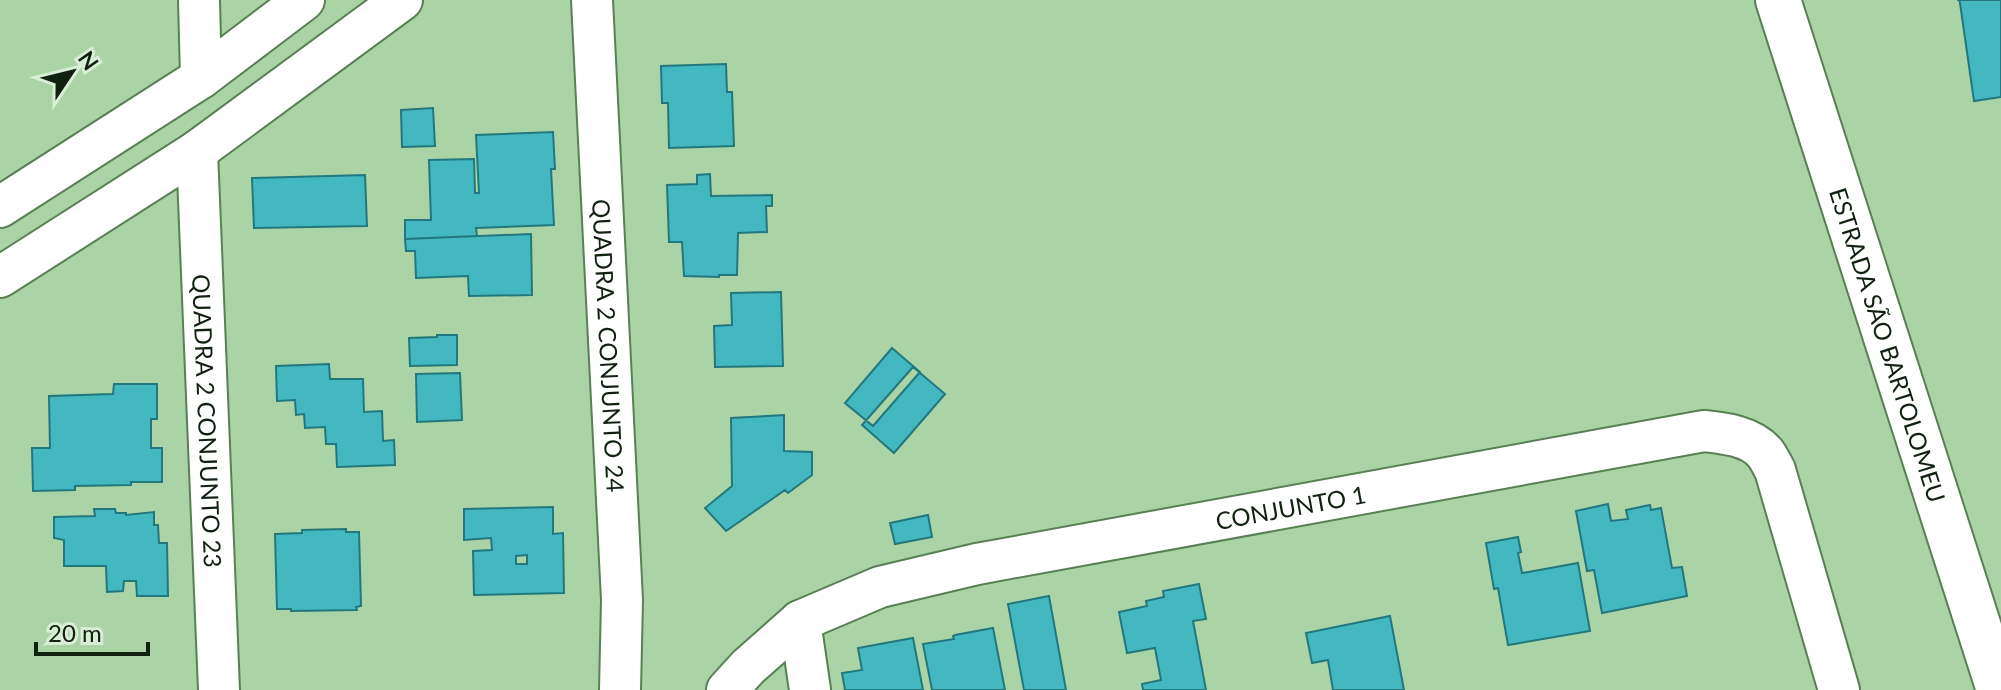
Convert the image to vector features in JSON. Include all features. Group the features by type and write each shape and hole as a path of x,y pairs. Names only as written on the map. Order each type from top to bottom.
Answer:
{"street":[{"path":"199,0 201,78"},
{"path":"0,207 201,78 304,0"},
{"path":"0,277 197,151 402,0"},
{"name":"QUADRA 2 CONJUNTO 24","path":"592,0 622,600 620,690"},
{"name":"ESTRADA SÃO BARTOLOMEU","path":"1778,0 1999,690"},
{"name":"QUADRA 2 CONJUNTO 23","path":"197,151 219,690"},
{"name":"CONJUNTO 1","path":"727,690 800,621 880,587 977,564 1704,431 1749,441 1763,451 1775,470 1839,690"},
{"path":"800,621 810,690"}],"building":[{"path":"1959,0 2001,0 2001,97 1974,101"},
{"path":"726,64 727,92 732,92 734,146 669,148 668,103 662,103 661,66"},
{"path":"433,108 435,146 402,147 401,110"},
{"path":"553,132 554,225 476,228 477,236 405,239 405,220 431,220 429,160 474,159 475,193 479,193 476,135"},
{"path":"710,174 711,196 772,195 772,206 766,206 767,232 738,233 737,275 684,276 682,242 669,242 667,185 697,184 697,175"},
{"path":"365,175 367,226 254,228 252,178"},
{"path":"531,234 532,295 469,296 468,276 416,278 415,251 406,251 405,239"},
{"path":"781,292 783,366 715,367 714,326 732,325 731,293"},
{"path":"457,335 457,365 410,366 409,338"},
{"path":"892,348 920,372 873,426 845,403"},
{"path":"329,364 330,379 363,379 364,412 382,411 383,441 394,440 395,465 337,467 336,444 326,444 325,427 305,428 304,414 296,415 295,400 277,401 276,366"},
{"path":"913,367 945,394 894,453 862,425"},
{"path":"460,373 462,420 417,422 416,374"},
{"path":"114,384 157,384 157,419 151,419 151,448 162,448 162,482 33,491 32,448 50,448 49,396 113,394"},
{"path":"784,415 784,451 812,452 812,475 726,531 705,508 732,486 731,418"},
{"path":"1608,504 1611,521 1628,519 1626,510 1650,505 1651,510 1661,508 1672,568 1682,567 1687,596 1602,613 1594,570 1587,571 1576,511"},
{"path":"553,507 553,534 563,533 564,593 474,595 473,551 492,550 491,538 464,540 464,509","holes":["527,555 527,564 516,564 516,556"]},
{"path":"94,509 115,509 116,513 126,515 154,512 159,543 167,543 168,596 137,596 136,581 124,581 123,591 107,592 106,566 64,566 64,540 54,538 54,517 95,516"},
{"path":"928,515 932,537 895,544 890,523"},
{"path":"346,529 346,532 359,532 361,606 356,607 357,610 277,609 275,534"},
{"path":"1518,537 1522,573 1578,563 1590,631 1508,645 1486,543"},
{"path":"1199,584 1206,619 1193,621 1206,690 1143,690 1142,684 1161,680 1155,648 1127,653 1119,612 1147,606 1146,601 1164,597 1163,591"},
{"path":"1049,596 1066,690 1024,690 1008,604"},
{"path":"1390,616 1404,690 1333,690 1328,660 1312,663 1306,633"},
{"path":"993,628 1005,690 932,690 923,644"},
{"path":"913,638 923,690 845,690 842,673 862,670 858,648"}]}
